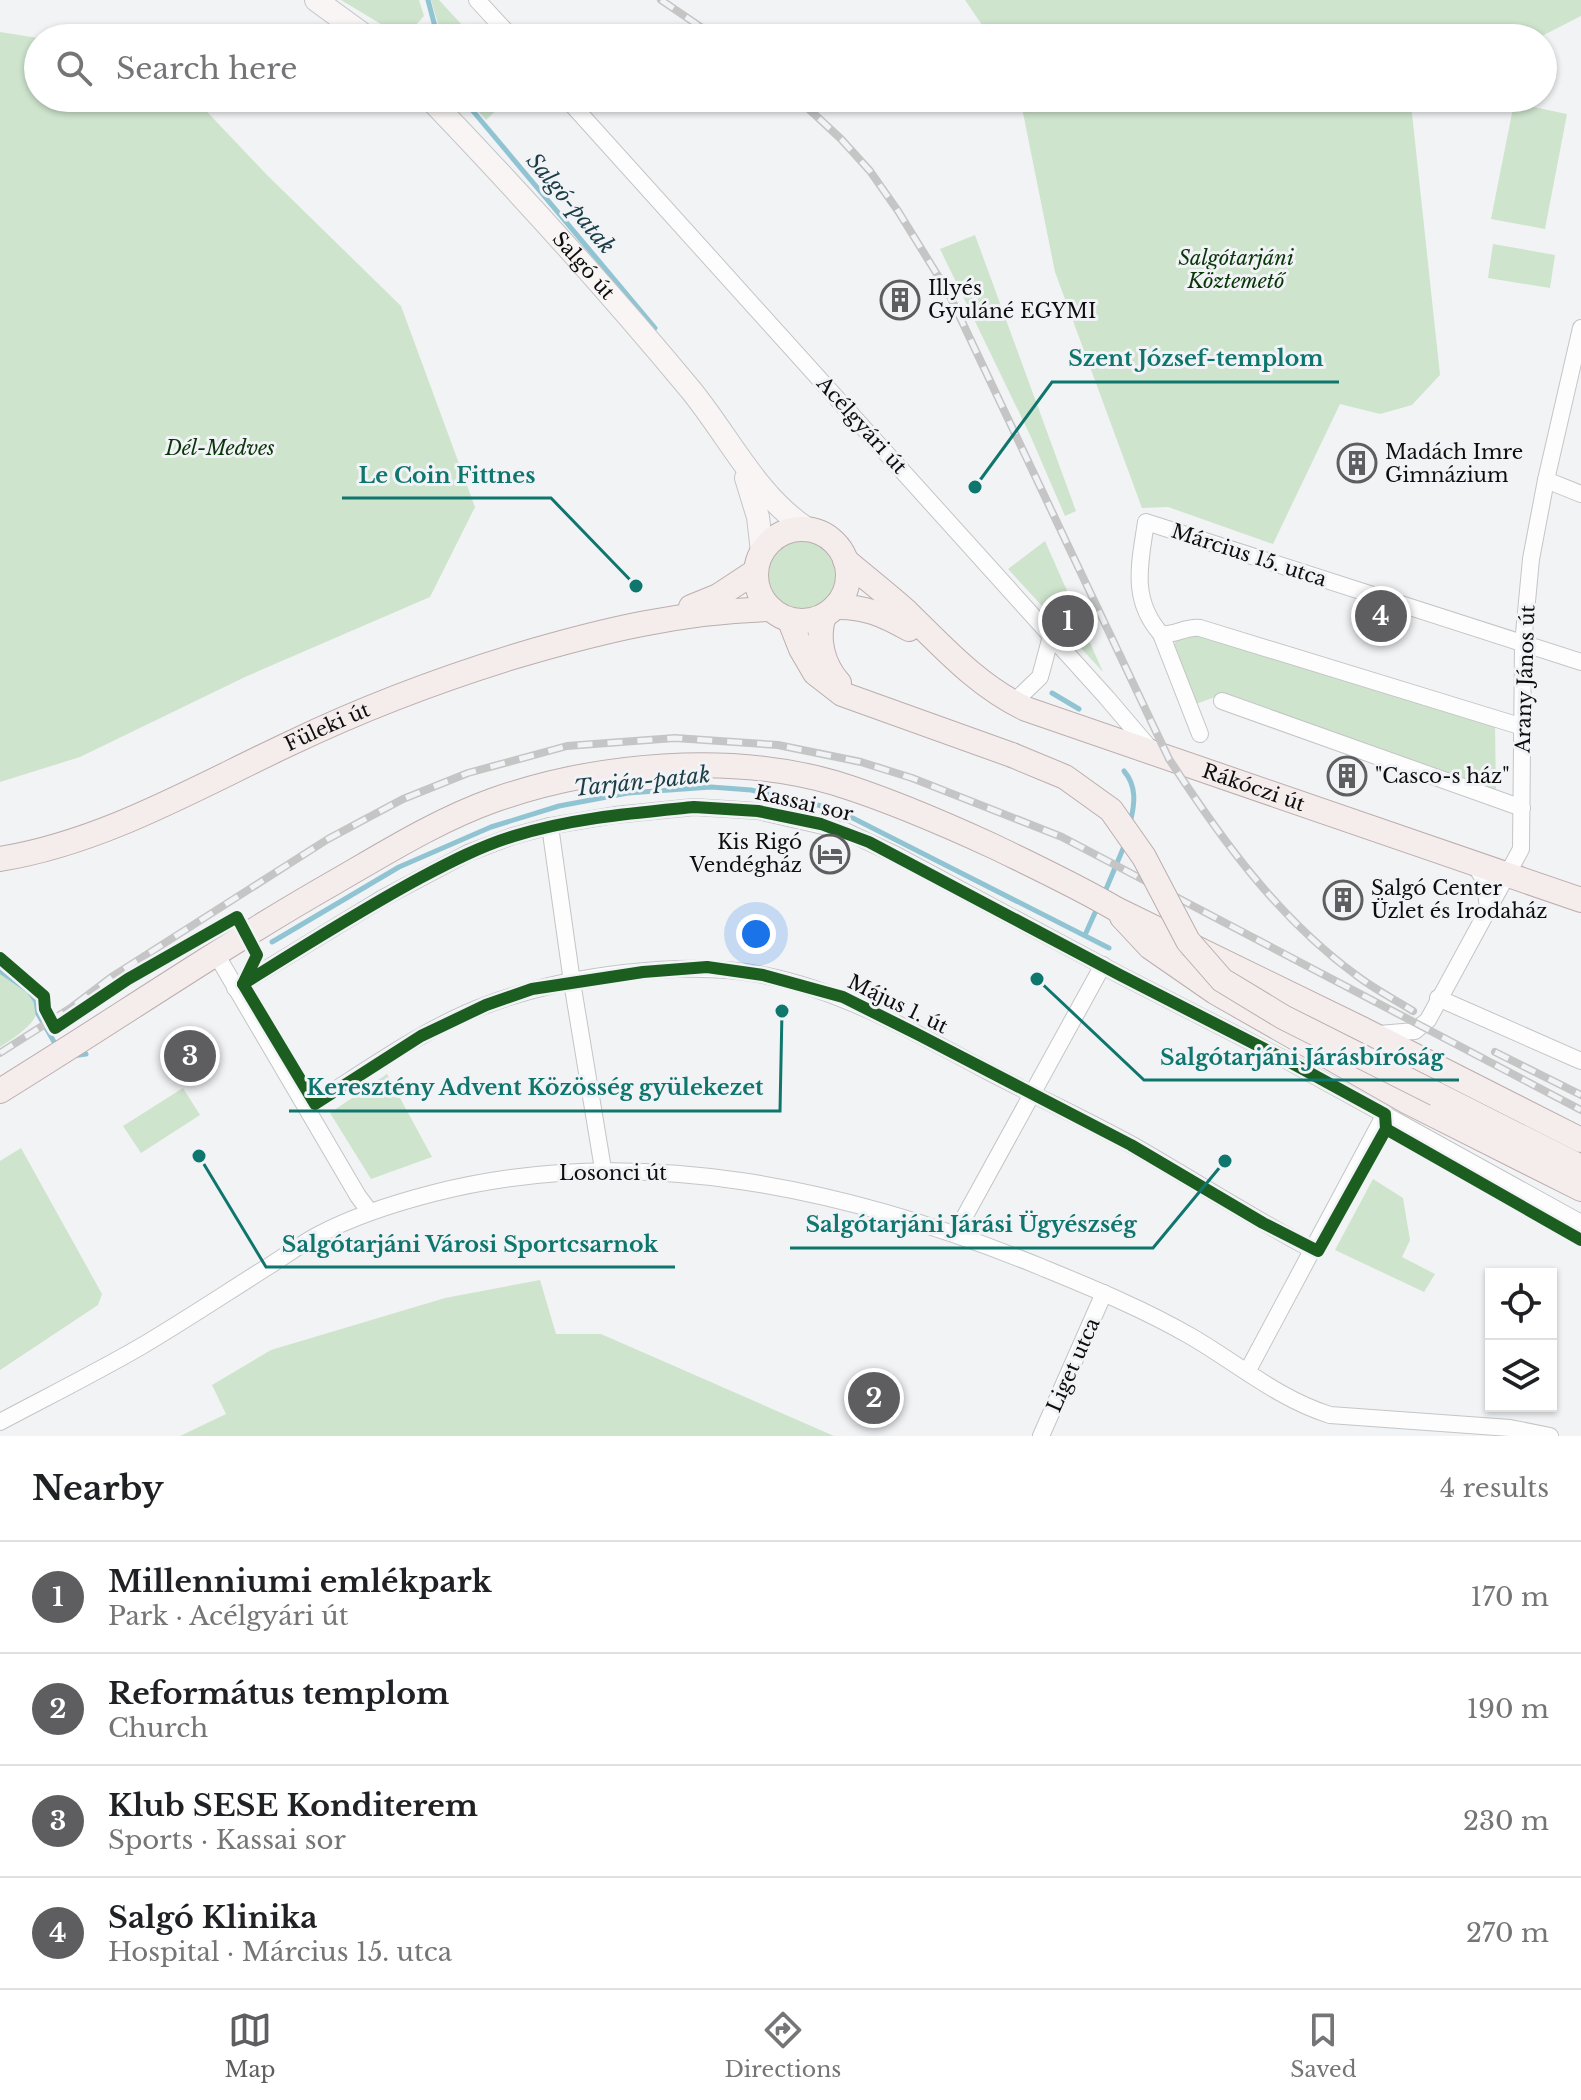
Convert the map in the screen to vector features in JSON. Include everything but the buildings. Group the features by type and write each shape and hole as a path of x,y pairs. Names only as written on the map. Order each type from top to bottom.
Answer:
{"main road":[{"path":"316,0 349,24"},
{"name":"Salgó út","path":"442,112 660,353 730,441"},
{"path":"730,441 769,496 785,514 806,528"},
{"path":"730,441 752,492 759,561 757,590 780,615 822,680 842,694 874,707 1012,755 1065,777 1111,810 1144,857 1188,941 1222,980 1283,1017 1581,1167"},
{"path":"663,618 718,596 759,561 777,535 791,529 806,528 821,532 834,541 845,560 905,611 942,649"},
{"path":"845,560 848,583 843,598 830,612 821,629 822,645 830,670 842,685 874,707"},
{"path":"663,618 780,615 805,622 850,606 880,613 942,649"},
{"name":"Füleki út","path":"0,859 53,848 134,818 399,695 548,647 663,618"},
{"name":"Rákóczi út","path":"942,649 977,679 1013,703 1047,717 1581,900"},
{"path":"0,1091 286,910 429,828 494,800 590,777 668,766 720,766 831,782 902,805 1083,889 1116,909 1577,1138"},
{"path":"1116,909 1150,947 1215,992 1408,1102 1581,1189"}],"street":[{"path":"477,0 499,24"},
{"name":"Acélgyári út","path":"579,112 1154,754"},
{"name":"Arany János út","path":"1362,1029 1383,1035 1415,1031 1428,1020 1521,849 1523,644 1531,559 1581,328"},
{"path":"1546,480 1581,494"},
{"name":"Március 15. utca","path":"1161,634 1139,592 1146,522 1581,662"},
{"path":"1200,734 1161,634 1200,628 1523,727"},
{"path":"1013,703 1040,677 1051,636"},
{"path":"1222,701 1522,808"},
{"name":"Kassai sor","path":"235,988 383,898 468,853 513,836 615,815 694,807 758,811 845,831 896,855 1288,1061 1581,1223"},
{"path":"550,826 603,1169"},
{"path":"1474,864 1485,881 1488,910"},
{"path":"216,954 311,1106 358,1196 370,1212"},
{"path":"955,1234 1103,965"},
{"name":"Május 1. út","path":"311,1106 421,1036 486,1005 532,989 643,972 707,967 763,975 843,997 1131,1145 1311,1249"},
{"path":"1438,998 1581,1061"},
{"path":"1380,1086 1385,1114"},
{"path":"1247,1372 1385,1114 1408,1102"},
{"name":"Losonci út","path":"0,1422 139,1347 318,1235 370,1212 461,1186 548,1173 603,1169 712,1176 869,1208 955,1234 1104,1293 1167,1322 1303,1406 1330,1415 1510,1428 1550,1436"},
{"name":"Liget utca","path":"1041,1436 1104,1293"}],"green space":[{"path":"341,0 419,0 424,16 417,24 381,24"},
{"path":"431,0 439,0 461,24 438,24"},
{"path":"965,0 1581,0 1581,16 1557,28 1557,24 981,24"},
{"name":"Dél-Medves","path":"0,32 24,36 24,112 207,112 401,306 475,507 430,597 245,677 80,757 0,782"},
{"path":"479,112 494,112 486,120"},
{"name":"Salgótarjáni Köztemető","path":"1023,112 1412,112 1440,375 1412,405 1380,414 1340,404 1273,544 1168,507 1142,508 1055,272"},
{"path":"1512,112 1567,114 1545,229 1491,219"},
{"path":"975,235 1076,511 1065,516 1030,435 940,249"},
{"path":"1493,244 1555,255 1550,288 1488,278"},
{"path":"802,529 820,532 835,542 845,557 848,575 845,593 835,608 820,618 802,621 784,618 769,608 759,593 756,575 759,557 769,542 784,532"},
{"path":"1045,541 1103,672 1008,569"},
{"path":"1205,633 1495,725 1496,792 1234,696 1215,697 1196,704 1173,646 1177,639"},
{"path":"0,971 28,992 35,1000 37,1009 35,1018 28,1026 0,1047"},
{"path":"387,1074 432,1157 371,1179 330,1113"},
{"path":"183,1088 200,1115 141,1153 123,1126"},
{"path":"21,1148 102,1294 98,1305 0,1370 0,1161"},
{"path":"1373,1179 1403,1198 1410,1240 1402,1257 1435,1274 1424,1292 1335,1250"},
{"path":"540,1280 556,1334 601,1334 834,1436 180,1436 226,1414 212,1385 271,1350 445,1298"}],"waterway":[{"name":"Salgó-patak","path":"428,0 434,24"},
{"name":"Salgó-patak","path":"474,112 655,328"},
{"name":"Salgó-patak","path":"1052,693 1079,709"},
{"name":"Salgó-patak","path":"1124,771 1134,796 1130,823"},
{"name":"Tarján-patak","path":"272,942 399,867 491,827 559,806 628,793 711,787 751,790 835,809 1109,948"},
{"name":"Salgó-patak","path":"1104,894 1125,844"},
{"name":"Salgó-patak","path":"1085,935 1098,906"},
{"name":"Tarján-patak","path":"0,971 29,991 57,1047"},
{"name":"Tarján-patak","path":"72,1056 86,1054"}],"railway":[{"path":"661,0 696,24"},
{"path":"812,112 870,171 948,292 1169,759 1189,789 1253,876 1301,928 1363,980 1413,1011"},
{"path":"0,1053 72,1007 113,976 328,839 403,799 468,773 567,746 675,738 778,745 861,762 912,778 1062,837 1581,1110"},
{"path":"1495,1052 1581,1095"}],"cycle path":[{"path":"694,807 758,811 821,824 869,842 1385,1114 1386,1129 1318,1251 1263,1223 1131,1145 843,997 763,975 707,967 643,972 532,989 486,1005 421,1036 315,1104 243,984 397,891 454,860 490,845 581,820 694,807"},
{"path":"0,958 44,996 45,1009 55,1028 128,979 237,917 257,955 243,984"},
{"path":"1386,1129 1581,1240"}],"place":[{"name":"Illyés Gyuláné EGYMI","path":"900,300"},
{"name":"Madách Imre Gimnázium","path":"1357,463"},
{"name":"Szent József-templom","path":"975,487"},
{"name":"Le Coin Fittnes","path":"636,586"},
{"name":"Salgó Klinika","path":"1381,616"},
{"name":"Millenniumi emlékpark","path":"1068,621"},
{"name":"\"Casco-s ház\"","path":"1347,776"},
{"name":"Kis Rigó Vendégház","path":"830,854"},
{"name":"Salgó Center Üzlet és Irodaház","path":"1343,900"},
{"name":"Salgótarjáni Járásbíróság","path":"1037,979"},
{"name":"Keresztény Advent Közösség gyülekezet","path":"782,1011"},
{"name":"Klub SESE Konditerem","path":"190,1056"},
{"name":"Salgótarjáni Városi Sportcsarnok","path":"199,1156"},
{"name":"Salgótarjáni Járási Ügyészség","path":"1225,1161"},
{"name":"Református templom","path":"874,1398"}]}
